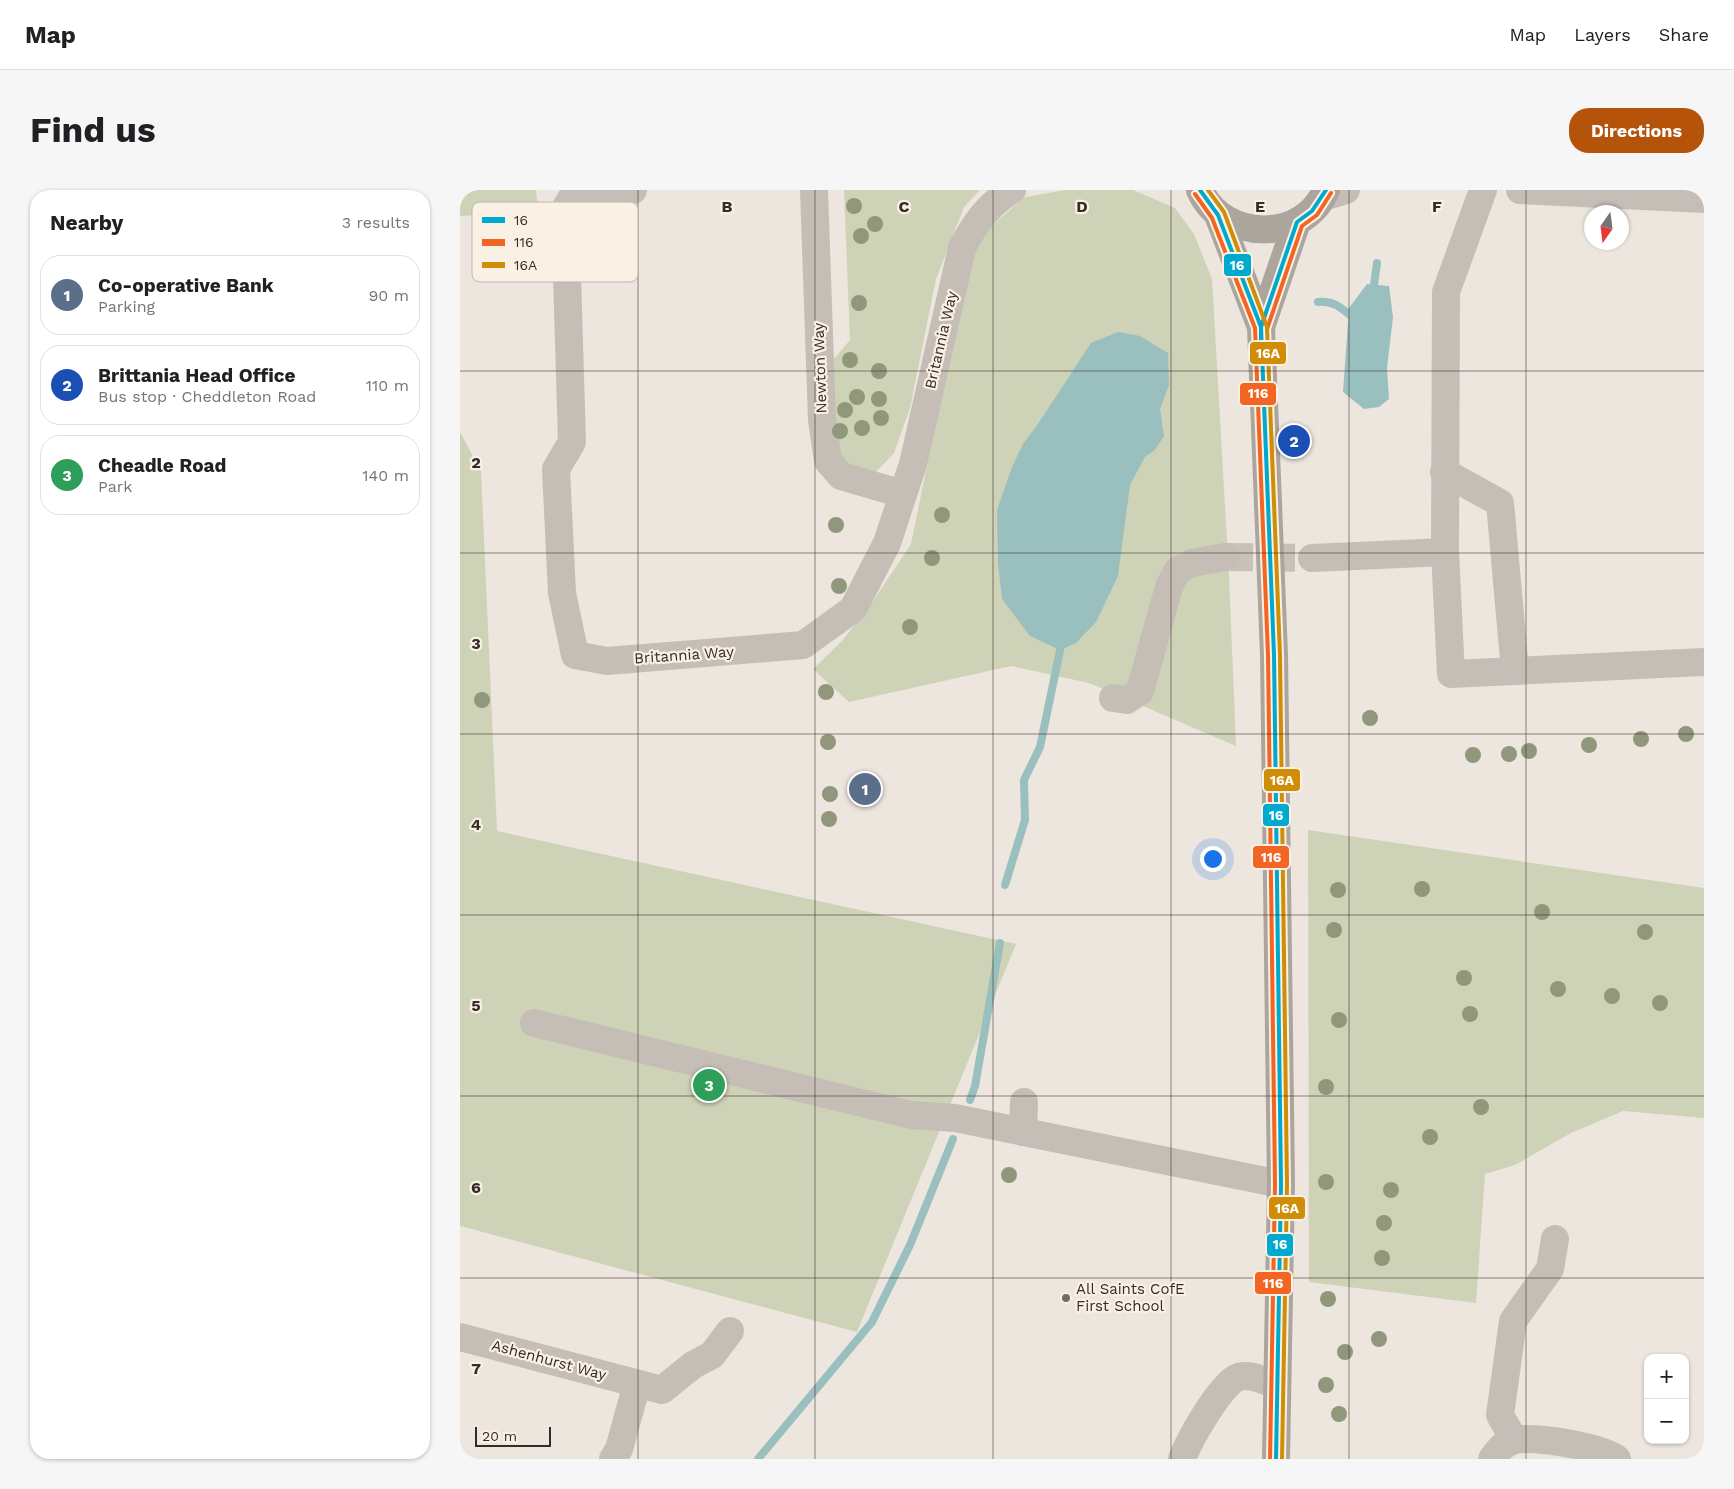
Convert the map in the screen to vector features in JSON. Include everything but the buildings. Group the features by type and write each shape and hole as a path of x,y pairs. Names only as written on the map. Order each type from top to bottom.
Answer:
{"highway":[{"path":"1200,190 1218,215 1261,327 1273,610 1281,1184 1276,1459"},
{"path":"1218,215 1231,223 1255,230 1272,230 1297,222 1332,192"},
{"path":"1261,327 1297,222"}],"street":[{"name":"Britannia Way","path":"569,202 574,194 633,190"},
{"name":"Newton Way","path":"814,190 822,420 828,461 841,476 904,494"},
{"name":"Britannia Way","path":"567,282 572,442 556,469 562,593 575,655 607,660 803,645 852,609 887,543 914,464 962,248 976,221 998,199 1012,190"},
{"path":"1483,190 1446,292 1445,552 1451,674 1704,662"},
{"path":"1520,190 1704,198"},
{"path":"1444,472 1500,503 1514,671"},
{"path":"1312,558 1445,552"},
{"path":"1113,698 1127,700 1140,691 1170,586 1177,571 1192,563 1225,556"},
{"path":"534,1023 911,1115 955,1118 1281,1184"},
{"path":"1023,1132 1024,1102"},
{"path":"1514,1440 1500,1415 1513,1321 1550,1269 1555,1239"},
{"path":"613,1459 650,1387 712,1355 730,1331"},
{"name":"Ashenhurst Way","path":"460,1337 650,1387"},
{"path":"1182,1459 1188,1442 1222,1391 1237,1378 1253,1376 1277,1385"},
{"path":"1492,1459 1502,1447 1514,1440 1579,1444 1610,1454 1617,1459"}],"green space":[{"path":"460,190 536,190 537,202 472,202 472,215 460,216"},
{"path":"844,190 980,190 964,207 936,279 910,408 894,453 875,473 845,463 835,451 833,360 850,340"},
{"path":"1066,190 1133,190 1175,208 1194,234 1212,279 1229,576 1236,746 1089,683 1011,666 849,702 813,669 842,641 871,604 911,544 968,264 990,227 1025,197"},
{"path":"460,432 481,471 497,831 1016,944 857,1332 460,1226"},
{"path":"1308,830 1704,888 1704,1118 1623,1111 1571,1133 1515,1165 1485,1174 1476,1303 1309,1282"}],"water":[{"path":"1367,284 1389,286 1393,317 1387,368 1389,399 1379,407 1364,409 1343,392 1349,308"},
{"path":"1118,332 1140,336 1168,353 1169,385 1160,409 1164,436 1155,450 1145,457 1130,485 1118,576 1096,622 1076,643 1060,650 1030,636 1002,599 998,563 997,510 1012,467 1023,444 1091,343"}],"waterway":[{"path":"1377,263 1374,285 1377,293"},
{"path":"1318,302 1334,304 1355,319"},
{"path":"1005,885 1025,820 1024,780 1040,747 1062,641"},
{"path":"970,1100 975,1086 1000,943"},
{"path":"758,1459 872,1322 910,1245 953,1139"}],"tunnel":[{"path":"1225,557 1312,558"}],"transit line":[{"name":"16","path":"1200,190 1218,215 1261,327 1261,346"},
{"name":"16A","path":"1208,190 1224,212 1267,327 1280,655 1287,1184 1282,1459"},
{"name":"16","path":"1276,1459 1281,1184 1274,655 1261,327 1297,222 1312,211 1326,190"},
{"name":"116","path":"1267,329 1302,226 1317,215 1331,193"},
{"name":"116","path":"1195,194 1212,218 1255,328 1268,655 1275,1184 1270,1459"}],"place":[{"name":"Brittania Head Office","path":"1294,441"},
{"name":"Co-operative Bank","path":"865,789"},
{"name":"Cheadle Road","path":"709,1085"},
{"name":"All Saints CofE First School","path":"1066,1298"}]}
